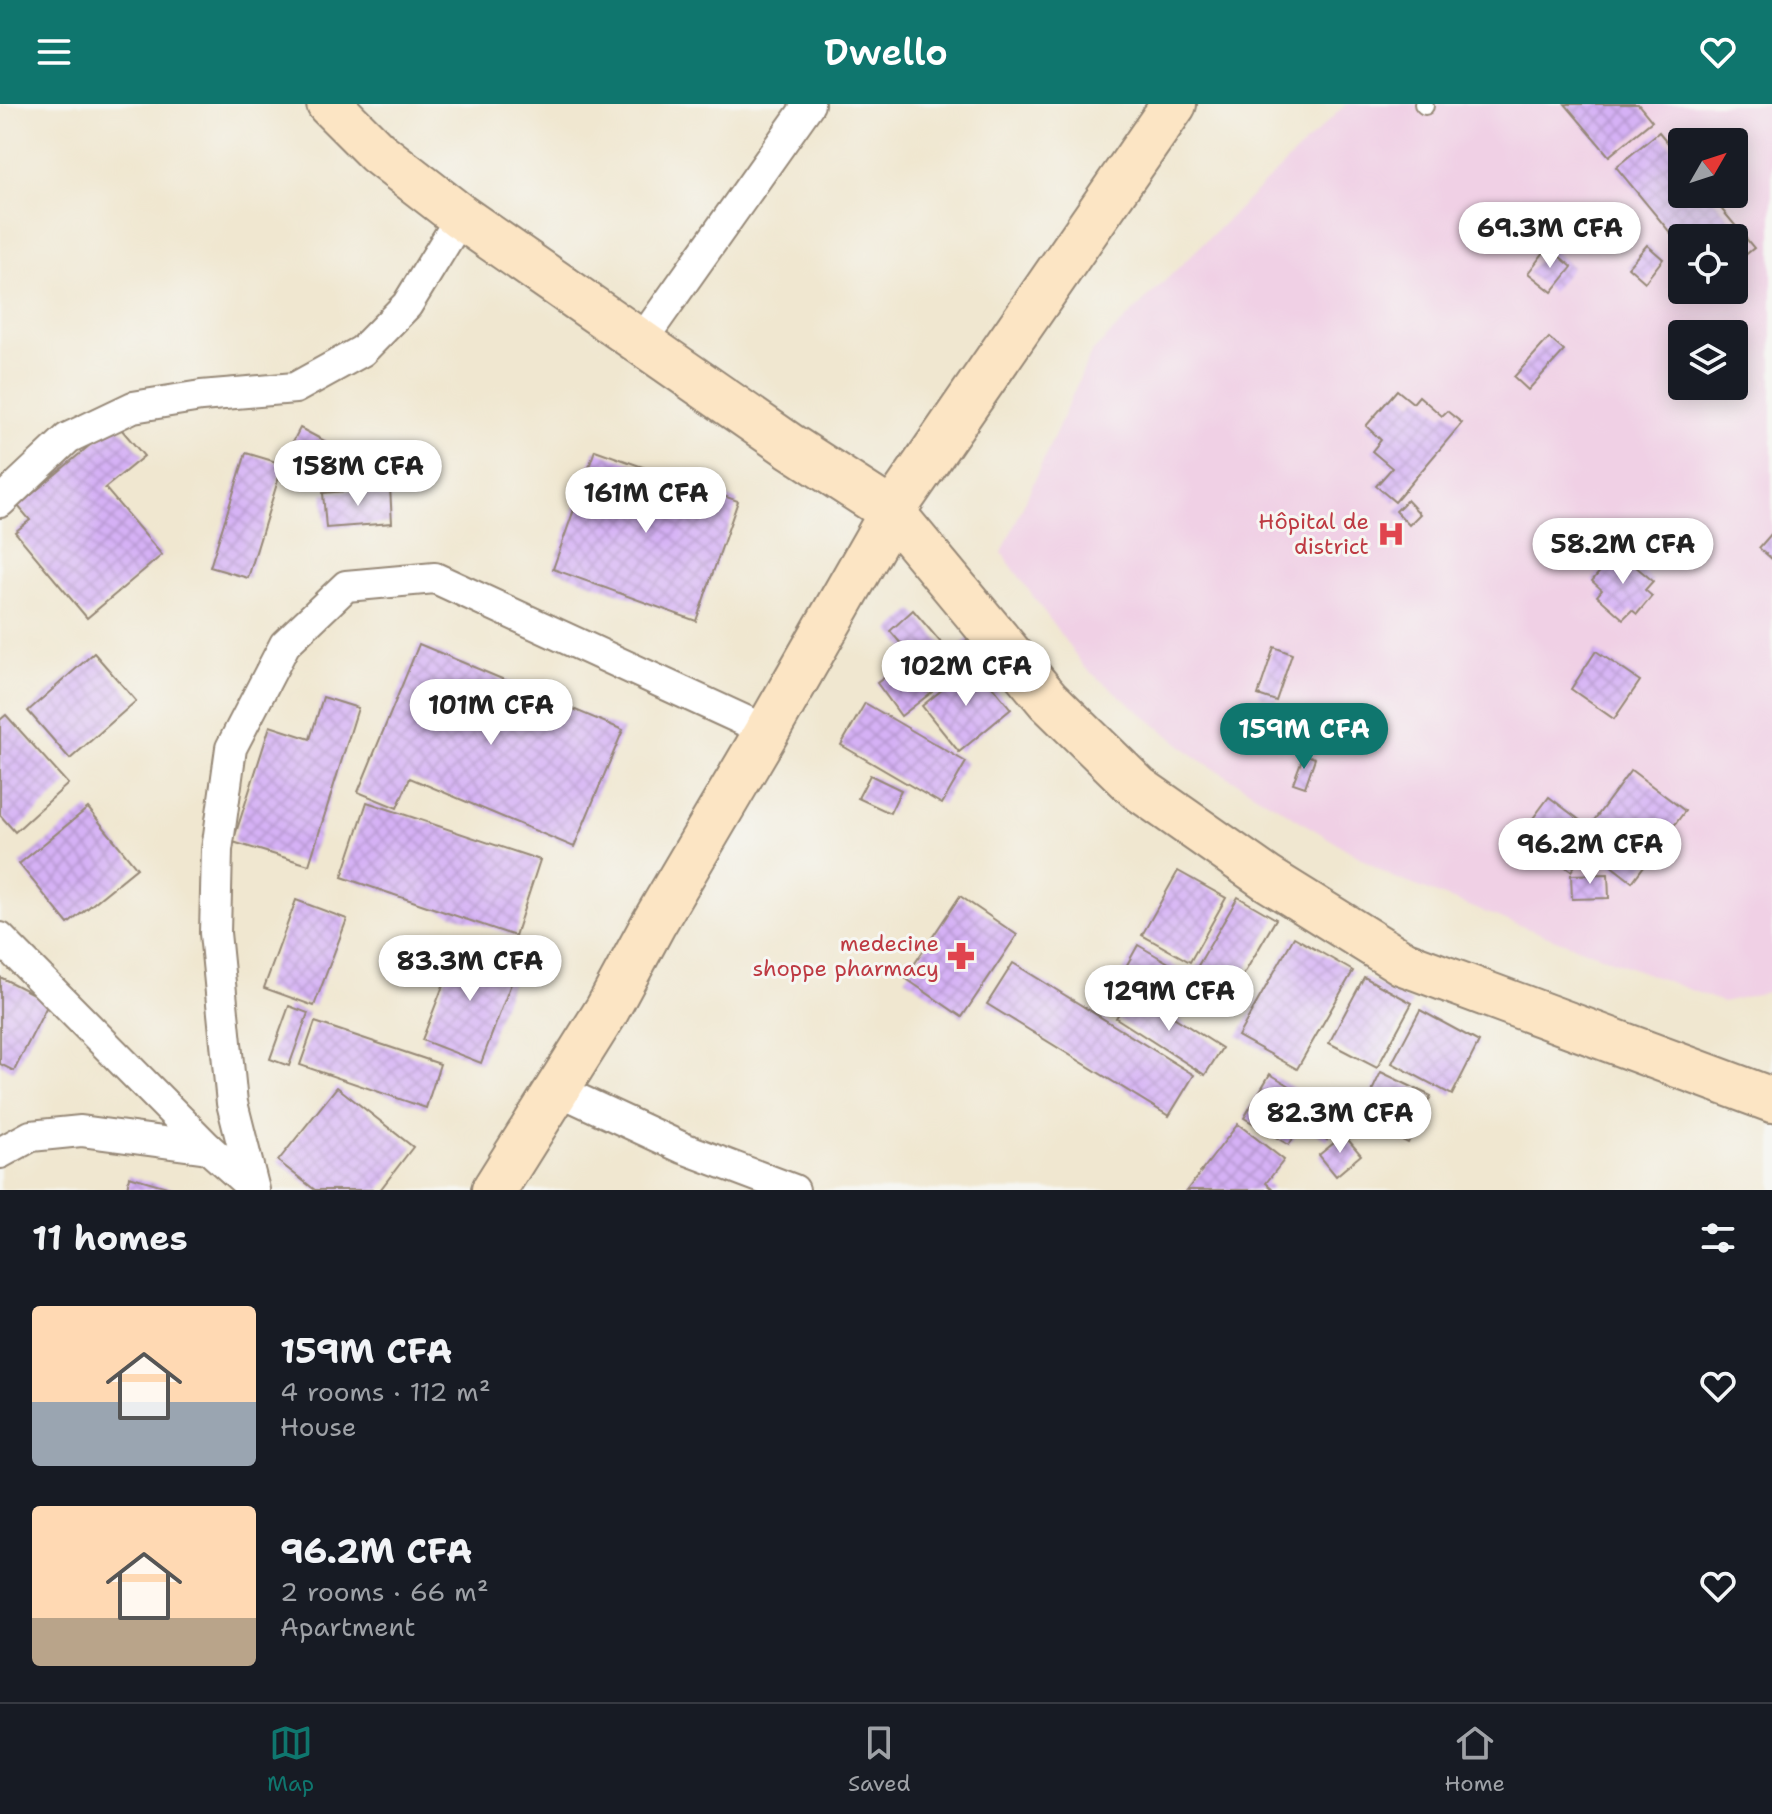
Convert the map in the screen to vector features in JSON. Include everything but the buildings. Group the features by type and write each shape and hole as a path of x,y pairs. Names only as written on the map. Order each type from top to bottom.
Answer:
{"street":[{"path":"494,1190 558,1090 892,512 1174,104"},
{"path":"640,343 805,105"},
{"path":"338,108 377,152 461,217 790,446 892,512 1048,700 1138,788 1268,879 1403,963 1772,1100"},
{"path":"0,502 68,438 133,407 201,396 295,388 362,351 407,305 461,217"},
{"path":"253,1189 232,1103 215,933 217,850 231,748 285,644 346,586 435,578 767,731"},
{"path":"0,938 208,1148 253,1189"},
{"path":"558,1090 683,1148 794,1190"},
{"path":"0,1153 31,1136 81,1131 208,1148"}],"shaded area":[{"name":"Hôpital de district","path":"1346,104 1772,104 1772,991 1722,1002 1392,877 1197,758 1084,667 1002,553 1091,353"}],"place":[{"name":"Hôpital de district","path":"1391,534"},
{"name":"medecine shoppe pharmacy","path":"961,956"}]}
